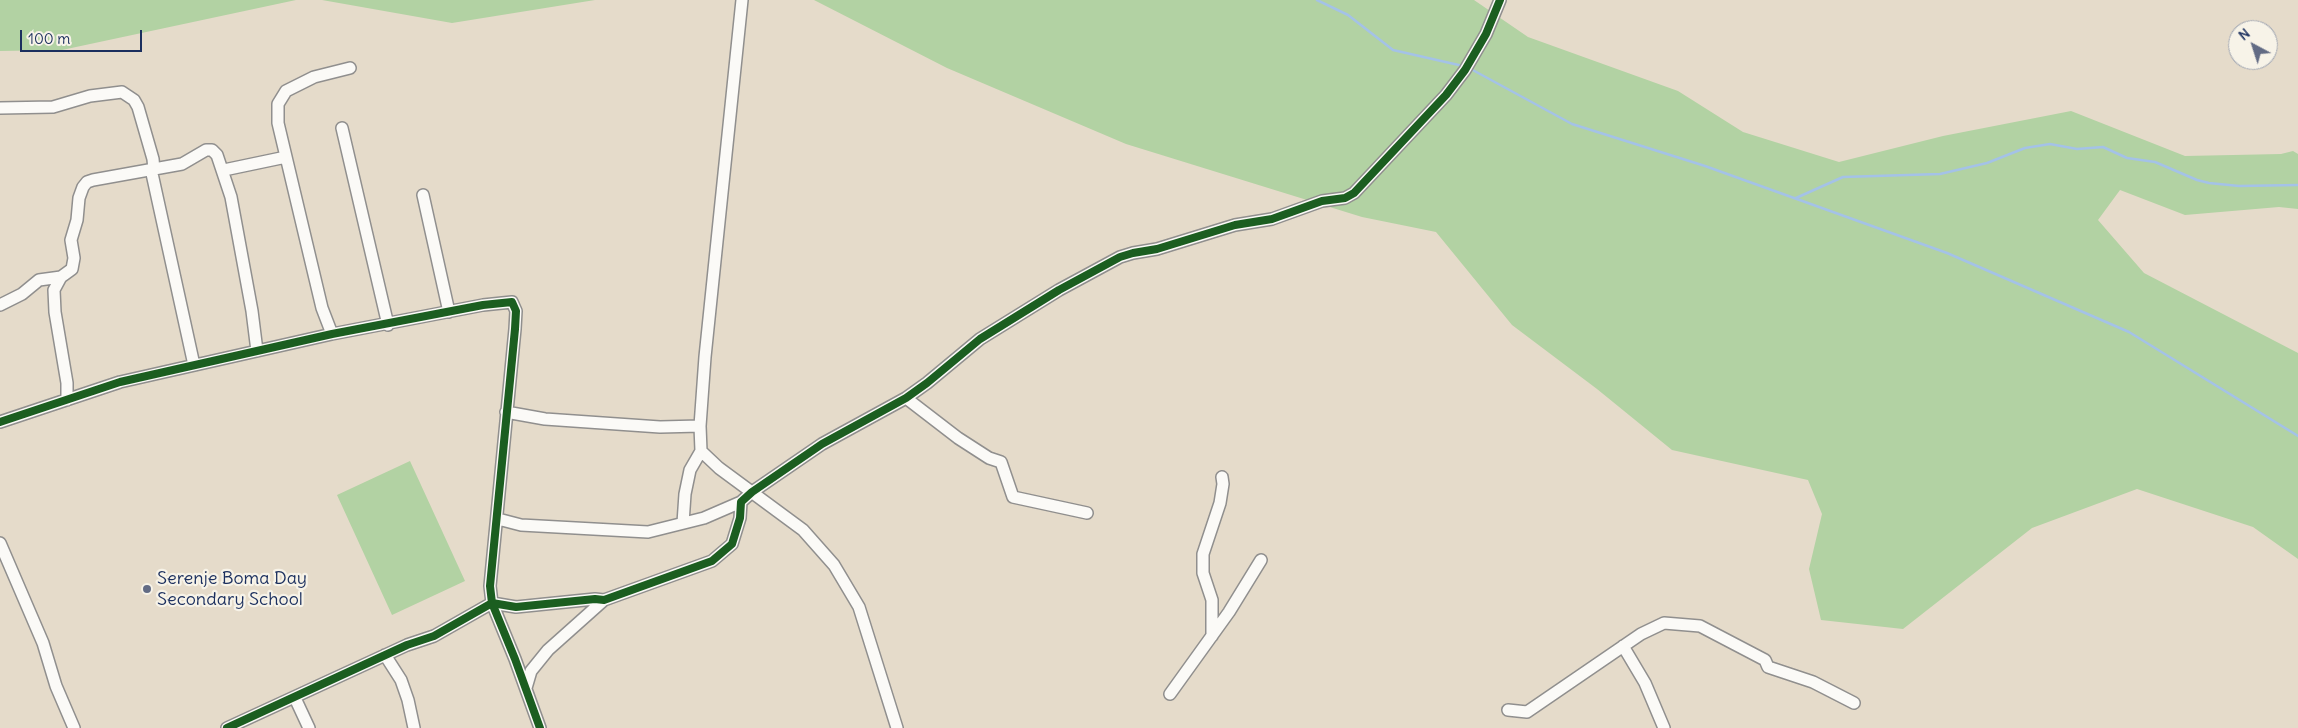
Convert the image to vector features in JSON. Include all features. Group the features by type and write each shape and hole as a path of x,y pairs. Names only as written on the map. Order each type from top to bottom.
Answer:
{"street":[{"path":"683,522 685,494 690,470 701,451 700,426 742,0"},
{"path":"498,519 520,525 648,532 704,518 741,502 752,492 822,444 906,398 986,334 1059,290 1120,258 1235,225 1272,219 1322,201 1345,198 1354,193 1446,95 1465,70 1486,34 1500,0"},
{"path":"332,334 322,308 278,123 278,104 286,91 314,77 350,68"},
{"path":"0,108 53,107 90,96 122,92 134,100 138,107 153,159 153,169 194,365"},
{"path":"342,128 388,325"},
{"path":"67,400 67,383 54,290 61,278 72,269 74,258 71,240 79,198 87,182 182,164 206,150 212,150 218,155 231,197 252,311 257,351"},
{"path":"224,170 286,157"},
{"path":"423,195 449,312"},
{"path":"0,304 22,294 40,280 61,278"},
{"path":"0,420 120,382 332,334 388,325 482,305 512,302 516,311 515,329 490,586 492,603 540,728"},
{"path":"906,398 958,438 989,458 1001,462 1013,497 1088,513"},
{"path":"506,412 545,419 660,427 700,426"},
{"path":"701,451 803,530 834,565 860,607 897,728"},
{"path":"1212,636 1212,600 1203,573 1203,554 1220,503 1223,484 1222,477"},
{"path":"526,688 531,671 548,650 604,600 712,561 732,544 740,518 741,502"},
{"path":"0,544 43,643 56,686 74,728"},
{"path":"1170,694 1212,636 1250,580 1261,560"},
{"path":"227,728 296,698 385,655 434,636 492,603 516,607 594,599 604,600"},
{"path":"1508,710 1527,712 1641,634 1664,623 1700,626 1765,660 1768,667 1814,682 1854,704"},
{"path":"1623,646 1645,683 1664,728"},
{"path":"385,655 401,680 408,700 414,728"},
{"path":"296,698 309,728"}],"green space":[{"path":"0,0 296,0 62,50 0,51"},
{"path":"322,0 595,0 452,23"},
{"path":"814,0 1474,0 1528,37 1678,91 1743,132 1839,162 1943,136 2071,111 2185,156 2281,154 2293,151 2298,154 2298,209 2279,207 2185,215 2120,190 2098,220 2144,273 2298,353 2298,559 2253,527 2137,489 2032,528 1903,629 1821,620 1809,569 1822,514 1808,480 1672,450 1597,389 1512,325 1436,232 1362,217 1126,144 947,68"},
{"path":"410,461 465,581 392,615 337,495"}],"waterway":[{"path":"1317,0 1348,15 1393,50 1463,66"},
{"path":"1469,68 1572,124 1705,166 1947,253 2129,332 2298,436"},
{"path":"1796,198 1843,177 1940,174 1987,163 2025,148 2050,144 2077,149 2103,147 2127,158 2155,162 2197,180 2209,183 2239,186 2298,185"}],"cycle path":[{"path":"227,728 407,645 434,636 492,603 516,607 595,599 604,600 712,561 732,544 740,518 741,502 752,492 822,444 906,398 980,339 1059,290 1120,257 1157,249 1235,225 1272,219 1322,201 1345,198 1354,193 1446,95 1465,70 1486,34 1500,0"},
{"path":"0,422 120,382 332,334 483,305 512,302 516,311 515,329 490,586 492,603 540,728"}],"place":[{"name":"Serenje Boma Day Secondary School","path":"147,589"}]}
